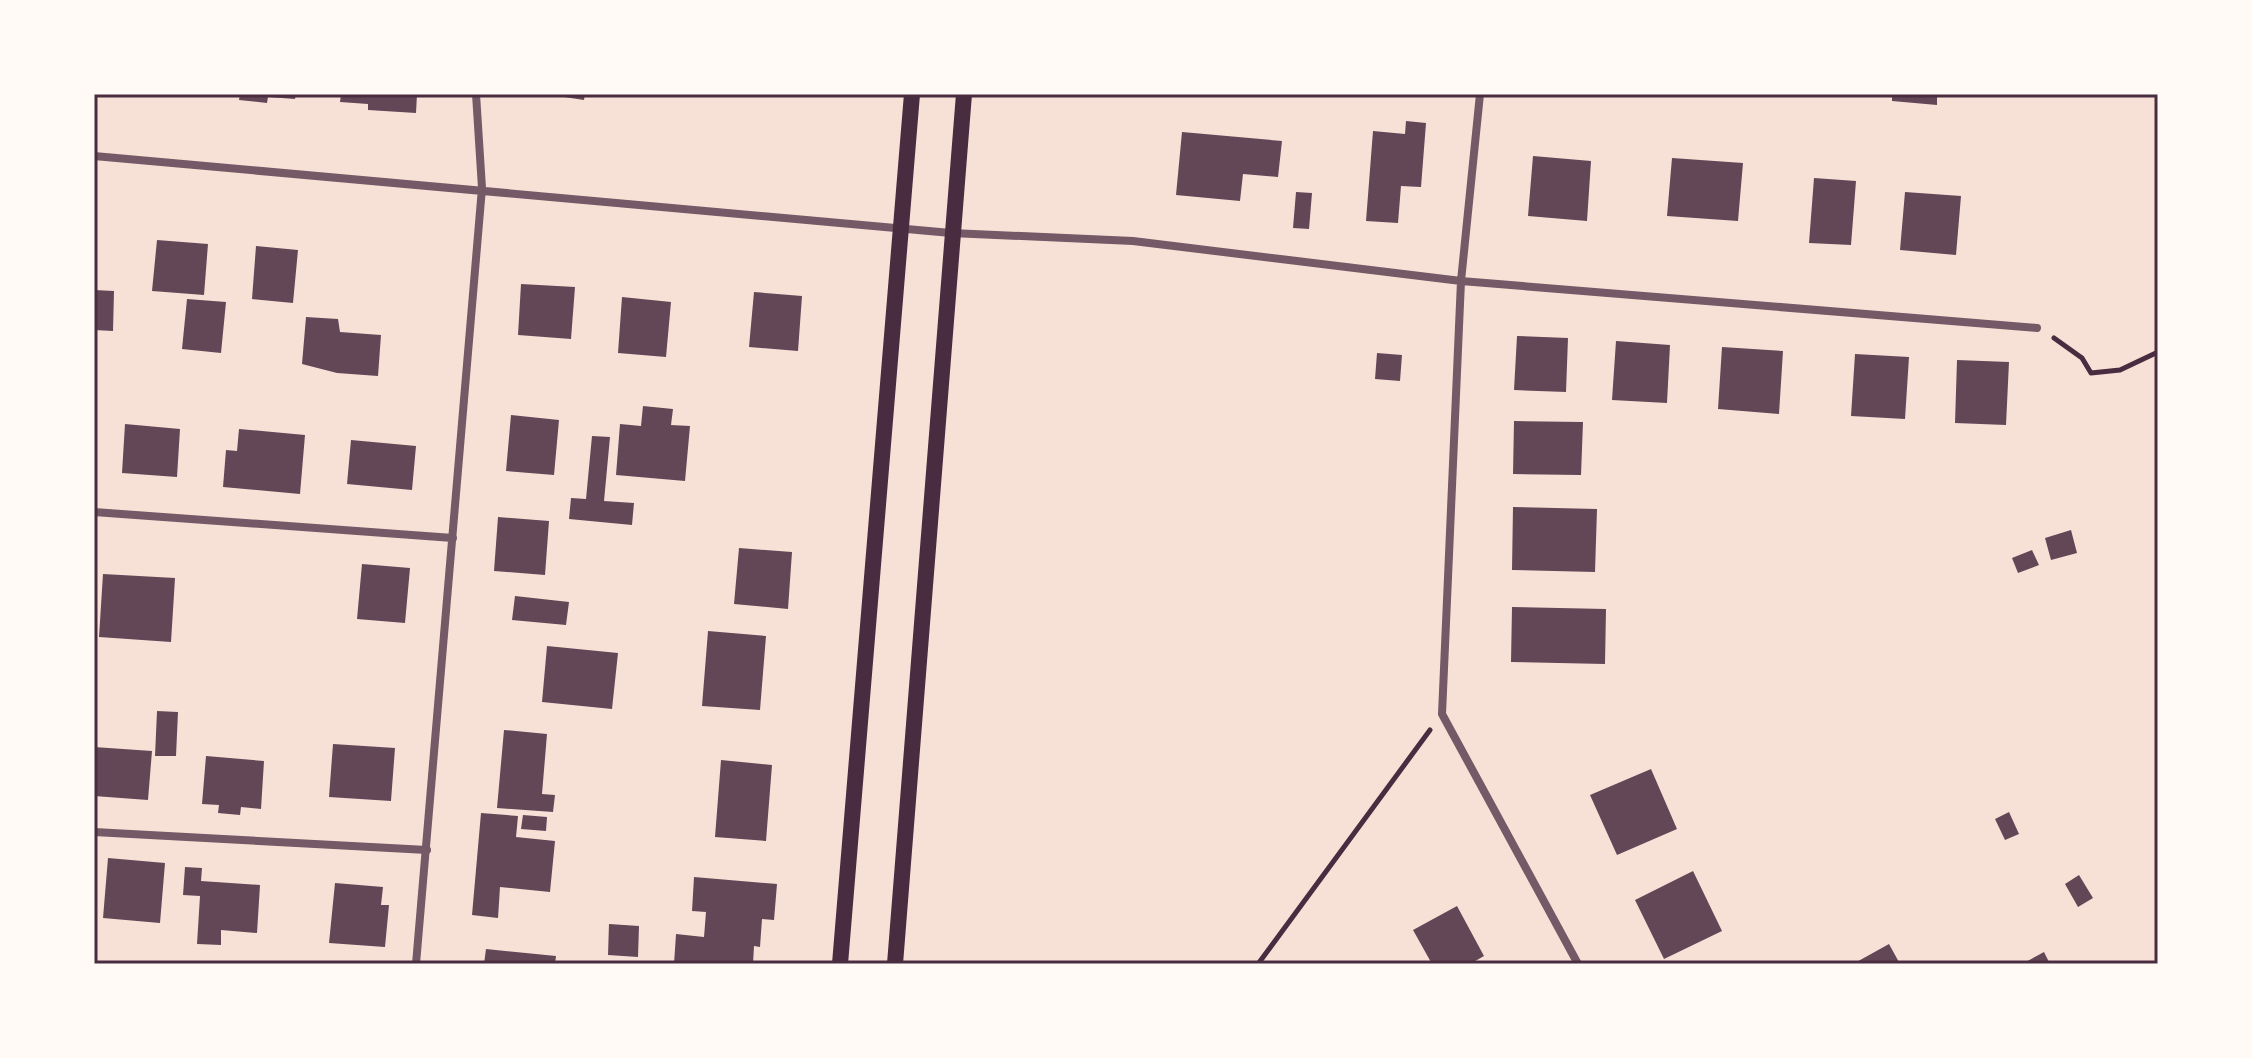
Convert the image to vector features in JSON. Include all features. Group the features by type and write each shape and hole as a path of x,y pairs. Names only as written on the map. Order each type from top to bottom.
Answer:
{"main road":[{"path":"840,964 912,94"},
{"path":"895,964 964,94"}],"street":[{"path":"416,964 482,188 476,94"},
{"path":"1480,94 1461,281 1442,714 1578,964"},
{"path":"94,156 902,225 951,233 1133,241 1461,281 2037,328"},
{"path":"94,512 453,538"},
{"path":"94,832 427,850"}],"path":[{"path":"2037,328 2082,358 2091,373 2120,370 2158,352"},
{"path":"1258,964 1442,714"}],"building":[{"path":"240,94 296,94 295,99 268,97 267,103 239,100"},
{"path":"341,94 417,94 416,113 368,110 368,104 340,102"},
{"path":"544,94 585,94 584,100"},
{"path":"1892,94 1937,94 1937,105 1892,101"},
{"path":"1406,121 1426,123 1421,187 1401,186 1398,223 1366,221 1373,131 1405,134"},
{"path":"1182,132 1282,141 1278,177 1243,174 1240,201 1176,195"},
{"path":"1533,156 1591,161 1587,221 1528,216"},
{"path":"1672,158 1743,163 1738,221 1667,216"},
{"path":"1814,178 1856,181 1851,245 1809,243"},
{"path":"1296,192 1312,193 1309,229 1293,228"},
{"path":"1905,192 1961,196 1956,255 1900,250"},
{"path":"157,240 208,244 204,295 152,291"},
{"path":"256,246 298,250 293,303 252,299"},
{"path":"521,284 575,287 571,339 518,335"},
{"path":"94,290 114,291 113,331 94,330"},
{"path":"754,292 802,296 798,351 749,347"},
{"path":"622,297 671,302 666,357 618,353"},
{"path":"187,299 226,302 221,353 182,349"},
{"path":"306,317 338,319 340,332 381,335 378,376 337,373 302,364"},
{"path":"1517,336 1568,338 1566,392 1514,390"},
{"path":"1616,341 1670,345 1667,403 1612,400"},
{"path":"1722,347 1783,351 1779,414 1718,409"},
{"path":"1377,353 1402,355 1400,381 1375,379"},
{"path":"1855,354 1909,357 1905,419 1851,416"},
{"path":"1957,360 2009,362 2006,425 1955,423"},
{"path":"643,406 673,409 671,425 690,426 685,481 616,475 620,424 641,426"},
{"path":"511,415 559,420 554,475 506,471"},
{"path":"1514,421 1583,422 1581,475 1513,474"},
{"path":"125,424 180,429 177,477 122,473"},
{"path":"239,429 305,435 300,494 223,487 226,450 237,451"},
{"path":"592,436 610,437 604,501 634,503 632,525 569,519 571,498 586,499"},
{"path":"351,440 416,446 412,490 347,484"},
{"path":"1513,507 1597,509 1595,572 1512,570"},
{"path":"498,517 549,521 545,575 494,571"},
{"path":"2071,530 2077,553 2051,560 2045,538"},
{"path":"739,548 792,552 788,609 734,604"},
{"path":"2032,550 2039,565 2018,573 2012,558"},
{"path":"362,564 410,568 405,623 357,619"},
{"path":"103,574 175,578 171,642 99,637"},
{"path":"515,596 569,602 566,625 512,620"},
{"path":"1512,607 1606,609 1605,664 1511,662"},
{"path":"708,631 766,636 760,710 702,706"},
{"path":"547,646 618,653 612,709 542,702"},
{"path":"157,711 178,712 176,756 155,756"},
{"path":"504,730 547,734 542,794 555,795 553,812 497,808"},
{"path":"333,744 395,748 391,801 329,797"},
{"path":"94,747 152,751 148,800 94,796"},
{"path":"206,756 264,761 261,809 241,807 240,815 218,813 219,805 202,804"},
{"path":"721,760 772,765 766,841 715,837"},
{"path":"1651,769 1677,829 1617,855 1590,795"},
{"path":"2009,812 2019,834 2005,840 1995,819"},
{"path":"481,813 518,816 516,837 555,841 550,892 500,887 498,918 472,915"},
{"path":"523,815 547,817 546,831 521,829"},
{"path":"108,858 165,863 160,923 103,918"},
{"path":"185,867 202,868 201,881 260,885 257,933 221,930 221,945 197,944 200,896 183,895"},
{"path":"1693,871 1722,931 1664,959 1635,900"},
{"path":"2079,875 2093,898 2078,907 2065,884"},
{"path":"694,877 777,884 774,920 762,919 760,947 754,946 753,964 674,964 676,934 704,937 706,912 692,911"},
{"path":"335,883 383,887 381,905 389,905 385,947 329,943"},
{"path":"1457,906 1484,956 1470,964 1432,964 1413,930"},
{"path":"609,924 639,926 638,957 608,955"},
{"path":"1889,944 1900,964 1853,964"},
{"path":"486,949 556,956 555,964 484,964"},
{"path":"2044,952 2050,964 2022,964"}]}
